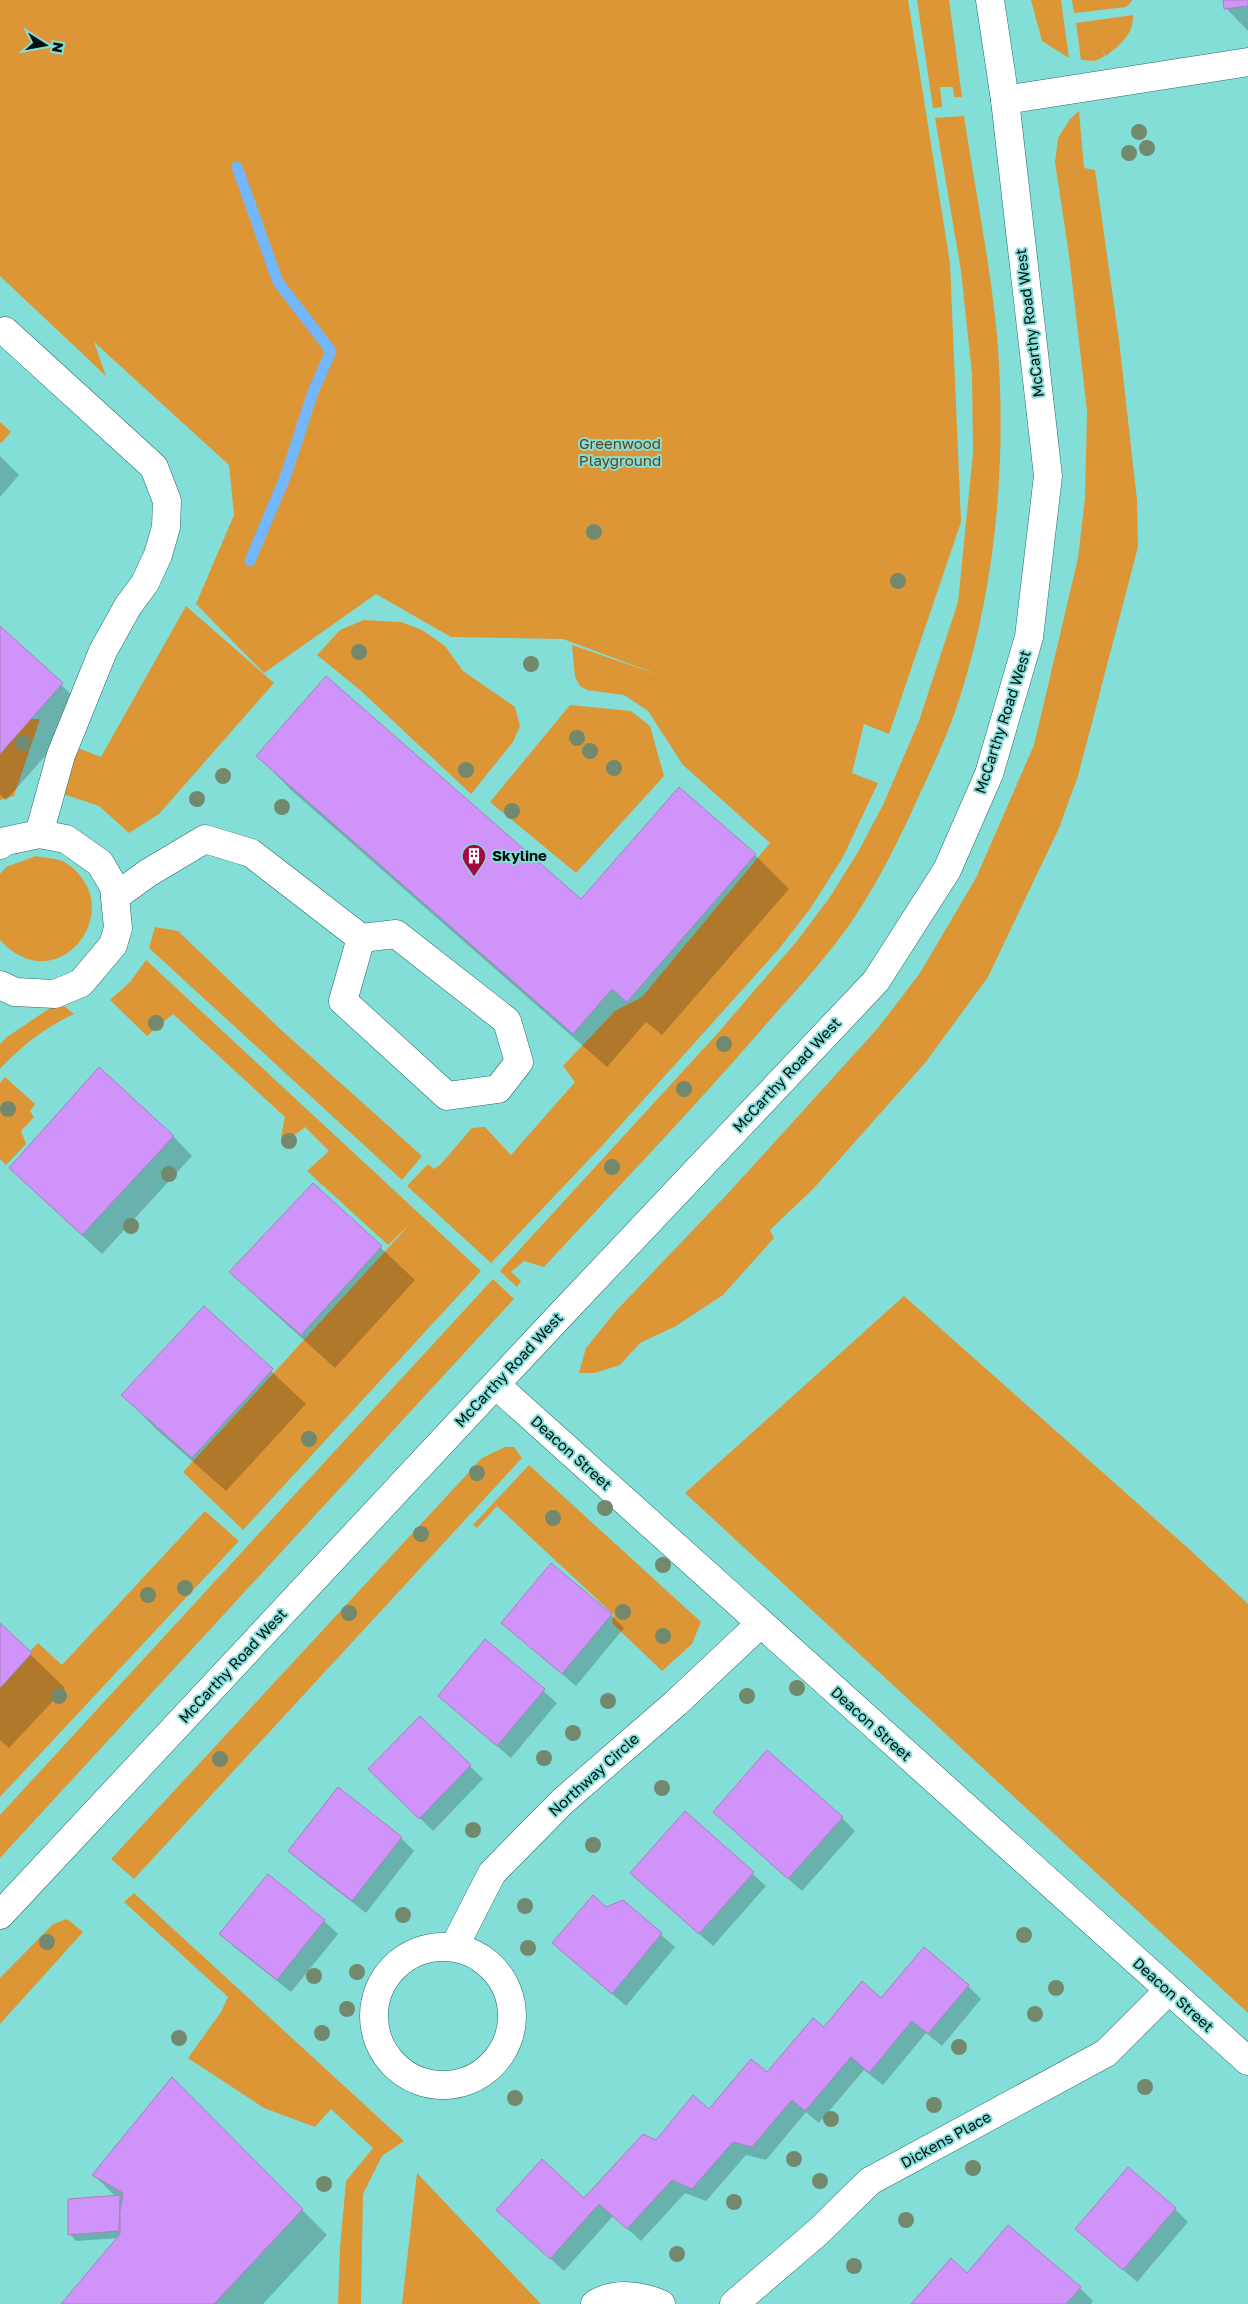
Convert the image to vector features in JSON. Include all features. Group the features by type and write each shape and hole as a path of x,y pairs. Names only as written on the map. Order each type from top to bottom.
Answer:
{"street":[{"name":"McCarthy Road West","path":"0,1915 876,981 947,870 989,774 1030,637 1048,476 1004,100 990,0"},
{"path":"1004,100 1248,62"},
{"path":"5,331 154,467 167,501 166,527 158,555 145,583 128,606 103,651 61,755 39,834"},
{"path":"0,845 6,841 39,834 66,839 100,862 114,887 118,928 113,945 81,983 55,994 15,992 0,985"},
{"path":"115,897 148,873 205,839 251,853 361,938 396,934 507,1021 519,1062 498,1089 447,1096 343,1001 361,938"},
{"name":"Deacon Street","path":"496,1385 1168,1992 1248,2061"},
{"name":"Northway Circle","path":"454,1947 492,1873 563,1801 676,1703 760,1624"},
{"path":"429,1947 454,1947 477,1955 496,1970 510,1998 512,2028 504,2051 492,2066 473,2080 460,2084 436,2086 413,2080 387,2058 374,2027 374,2003 383,1980 406,1956 429,1947"},
{"name":"Dickens Place","path":"734,2304 818,2232 870,2181 1106,2053 1168,1992"},
{"path":"595,2304 616,2296 641,2297 661,2304"}],"green space":[{"name":"Greenwood Playground","path":"0,0 908,0 950,263 961,522 889,734 864,724 852,773 878,783 843,857 810,909 778,950 599,1149 491,1263 407,1186 428,1164 434,1169 440,1165 472,1128 485,1127 511,1155 575,1082 563,1066 615,1011 642,997 770,843 683,765 648,711 624,695 587,690 580,686 575,677 572,645 662,676 563,639 451,637 376,594 264,673 196,604 234,515 229,465 94,342 106,376 0,276"},
{"path":"917,0 949,0 962,97 954,97 953,87 940,87 942,107 933,108"},
{"path":"1031,0 1061,0 1069,58 1042,41"},
{"path":"1072,0 1132,1 1126,7 1074,13"},
{"path":"1133,15 1133,22 1129,33 1116,48 1106,56 1101,49 1105,56 1095,61 1081,60 1076,23"},
{"path":"1079,111 1084,168 1095,170 1119,340 1137,500 1138,547 1078,776 1059,828 988,977 925,1063 814,1188 770,1230 774,1238 723,1295 676,1326 640,1343 620,1365 595,1373 579,1373 586,1348 616,1311 732,1189 878,1028 920,973 976,878 1034,745 1078,558 1085,498 1087,411 1069,255 1055,162 1058,138 1070,119"},
{"path":"964,116 994,308 1000,381 1001,426 996,518 991,564 973,653 951,723 889,859 865,901 836,943 714,1083 544,1267 524,1261 511,1272 521,1281 517,1287 500,1271 717,1034 797,941 830,897 858,852 883,805 919,721 958,602 973,453 972,374 961,271 935,118"},
{"path":"0,422 11,432 1,443 0,442"},
{"path":"186,606 274,683 159,814 129,833 99,806 60,793 70,745 101,757"},
{"path":"364,620 401,622 422,630 445,646 463,671 515,707 520,726 513,742 471,794 360,690 317,655 340,630"},
{"path":"570,705 631,711 650,726 664,776 576,873 490,802"},
{"path":"26,719 40,719 14,796 0,800 0,747"},
{"path":"36,856 56,859 66,863 84,882 92,903 89,924 80,942 64,955 44,961 22,957 0,940 0,874 6,867"},
{"path":"155,927 178,931 279,1028 422,1156 402,1180 149,948"},
{"path":"146,960 481,1271 243,1530 183,1472 411,1223 388,1245 307,1171 329,1151 305,1127 287,1141 281,1137 285,1117 173,1014 147,1036 110,1000 130,982"},
{"path":"59,1002 74,1014 34,1038 0,1069 0,1044 7,1037"},
{"path":"5,1077 35,1104 30,1111 34,1117 21,1131 26,1144 6,1165 0,1159 0,1083"},
{"path":"493,1279 514,1299 0,1858 0,1815"},
{"path":"904,1296 1189,1549 1248,1604 1248,2013 685,1493"},
{"path":"505,1447 514,1447 522,1458 134,1879 111,1859 482,1458"},
{"path":"529,1465 701,1622 692,1644 662,1671 612,1623 614,1615 497,1506 477,1528 473,1525"},
{"path":"205,1511 239,1541 0,1797 0,1682 38,1643 62,1665"},
{"path":"134,1893 404,2141 382,2156 363,2194 361,2304 338,2304 340,2248 346,2181 373,2148 331,2109 315,2127 264,2108 188,2058 221,2012 228,1997 124,1902"},
{"path":"67,1919 83,1932 0,2024 0,1978 53,1924"},
{"path":"417,2173 541,2304 402,2304"}],"building":[{"path":"1223,0 1248,0 1248,6 1224,9"},
{"path":"0,626 63,683 0,754"},
{"name":"Skyline","path":"326,676 581,899 679,787 756,854 627,1002 612,989 573,1034 256,756"},
{"path":"99,1067 174,1136 82,1235 9,1168"},
{"path":"313,1183 382,1246 301,1335 229,1272"},
{"path":"204,1306 273,1369 192,1458 121,1395"},
{"path":"551,1563 612,1614 562,1674 501,1623"},
{"path":"0,1623 32,1653 0,1688"},
{"path":"485,1639 545,1689 497,1746 438,1696"},
{"path":"420,1716 471,1765 419,1819 368,1769"},
{"path":"767,1750 843,1817 788,1879 713,1812"},
{"path":"338,1787 402,1837 352,1901 288,1851"},
{"path":"685,1811 754,1872 699,1934 630,1873"},
{"path":"268,1874 325,1920 277,1980 219,1934"},
{"path":"593,1895 606,1907 623,1900 662,1933 612,1994 552,1943"},
{"path":"924,1947 969,1985 928,2034 912,2021 869,2073 851,2057 805,2111 792,2100 752,2147 733,2142 692,2189 672,2180 627,2229 599,2204 550,2259 496,2210 542,2159 584,2198 643,2134 656,2140 693,2095 709,2109 751,2059 767,2072 813,2018 824,2027 862,1981 881,1998"},
{"path":"172,2077 303,2209 214,2304 61,2304 120,2234 120,2212 123,2193 92,2175"},
{"path":"1128,2167 1176,2208 1123,2270 1075,2229"},
{"path":"120,2195 119,2231 68,2235 68,2199"},
{"path":"1008,2225 1081,2287 1066,2304 911,2304 951,2258 967,2273"}],"waterway":[{"path":"237,167 278,282 331,351 313,392 286,475 250,561"}],"place":[{"name":"Skyline","path":"474,877"}]}
